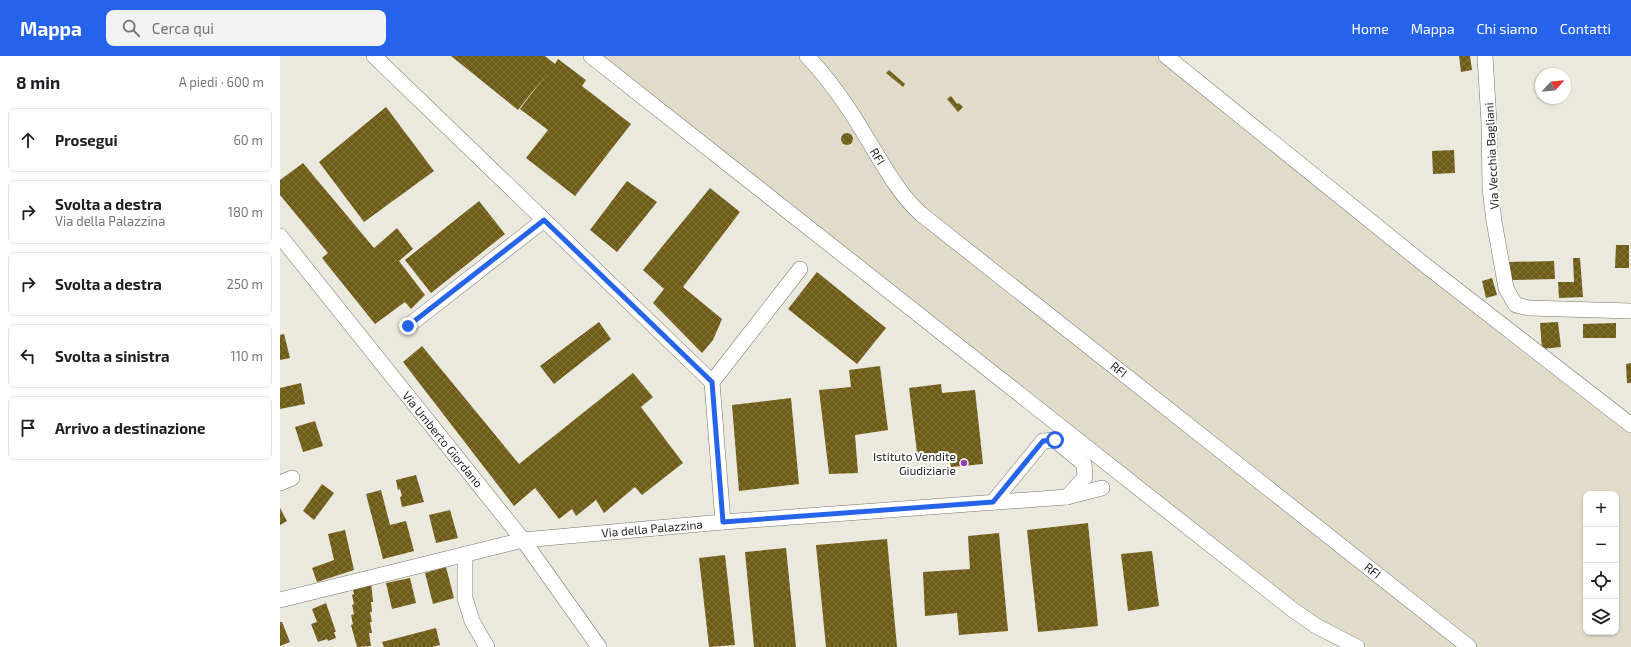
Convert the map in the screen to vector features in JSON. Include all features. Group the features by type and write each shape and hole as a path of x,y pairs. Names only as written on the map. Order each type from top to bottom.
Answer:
{"street":[{"path":"374,56 712,382 723,522"},
{"path":"591,56 1303,618 1357,647"},
{"name":"RFI","path":"807,56 859,125 903,196 921,214 1469,647"},
{"path":"1166,56 1424,265 1631,425"},
{"name":"Via Vecchia Bagliani","path":"1485,56 1489,123 1490,188 1494,221 1506,288 1512,299 1516,305 1529,308 1631,311"},
{"path":"408,326 544,220"},
{"name":"Via Umberto Giordano","path":"280,236 523,540 599,647"},
{"path":"712,382 800,269"},
{"path":"993,502 1043,441 1055,440 1084,464 1085,477 1067,497"},
{"name":"Via della Palazzina","path":"280,600 523,540 723,522 1067,497 1102,488"},
{"path":"465,554 465,598 472,621 487,647"}],"shaded area":[{"path":"585,56 1168,56 1631,418 1631,647 1351,647"}],"building":[{"path":"451,56 545,56 555,64 558,59 586,80 582,86 631,124 575,196 526,158 548,130 520,109 548,72 518,110"},
{"path":"1459,56 1470,56 1472,70 1461,72"},
{"path":"889,70 905,84 903,87 886,73"},
{"path":"951,96 957,104 959,103 963,107 958,112 947,99"},
{"path":"386,107 434,171 364,222 319,162"},
{"path":"849,133 852,134 852,144 845,145 842,144 841,137 842,134"},
{"path":"1454,150 1455,173 1433,174 1432,151"},
{"path":"303,163 374,248 397,228 413,249 399,261 425,295 411,309 405,302 375,324 322,258 328,253 280,195 280,180"},
{"path":"627,181 657,202 617,252 590,230"},
{"path":"710,188 740,212 683,287 722,319 713,340 702,353 653,303 664,289 643,270"},
{"path":"479,201 505,234 431,293 405,260"},
{"path":"1616,245 1629,245 1629,268 1615,268"},
{"path":"1573,258 1580,258 1583,297 1559,298 1558,282 1574,282"},
{"path":"1554,261 1555,279 1509,280 1509,262"},
{"path":"817,272 886,328 857,364 788,309"},
{"path":"1492,278 1497,295 1486,298 1482,281"},
{"path":"599,322 611,339 554,384 540,366"},
{"path":"1558,322 1561,347 1542,349 1540,323"},
{"path":"1616,323 1616,338 1583,338 1583,324"},
{"path":"284,334 290,358 280,360 280,335"},
{"path":"422,346 519,464 633,373 653,397 641,407 683,463 642,495 635,487 604,513 596,500 576,516 572,509 559,519 535,488 514,506 403,362"},
{"path":"1631,363 1631,383 1627,383 1626,364"},
{"path":"880,366 888,430 855,435 858,473 829,474 819,390 851,387 849,370"},
{"path":"301,383 305,404 280,409 280,388"},
{"path":"941,384 942,393 975,390 983,464 951,467 949,457 918,460 909,388"},
{"path":"791,398 799,484 739,491 732,405"},
{"path":"315,421 323,446 303,452 295,427"},
{"path":"416,475 424,502 402,507 400,497 402,496 400,489 398,490 396,480"},
{"path":"322,484 334,493 314,520 303,511"},
{"path":"381,490 390,525 406,521 414,551 383,559 366,494"},
{"path":"280,508 287,521 280,525"},
{"path":"450,510 458,538 436,543 429,515"},
{"path":"1088,523 1098,626 1038,632 1027,530"},
{"path":"345,530 354,570 317,582 312,568 334,560 328,534"},
{"path":"999,533 1008,631 959,635 957,613 925,616 923,572 970,569 968,536"},
{"path":"887,539 897,647 826,647 816,545"},
{"path":"786,548 796,647 754,647 745,552"},
{"path":"1152,551 1159,606 1128,611 1121,554"},
{"path":"725,555 735,645 709,647 699,558"},
{"path":"446,567 454,598 433,604 425,573"},
{"path":"410,578 416,603 392,609 386,583"},
{"path":"371,582 373,602 371,602 372,612 370,612 372,622 370,622 372,633 369,633 371,646 357,647 351,625 353,624 351,615 354,614 352,595 354,594 352,585"},
{"path":"326,603 336,632 334,632 336,638 318,642 311,624 317,622 312,609"},
{"path":"280,622 282,622 290,642 280,646"},
{"path":"436,628 440,645 432,647 384,647 382,642"}],"place":[{"name":"Istituto Vendite Giudiziarie","path":"964,463"}],"route":[{"path":"408,326 544,220 712,382 723,522 993,502 1043,441 1055,440"}]}
